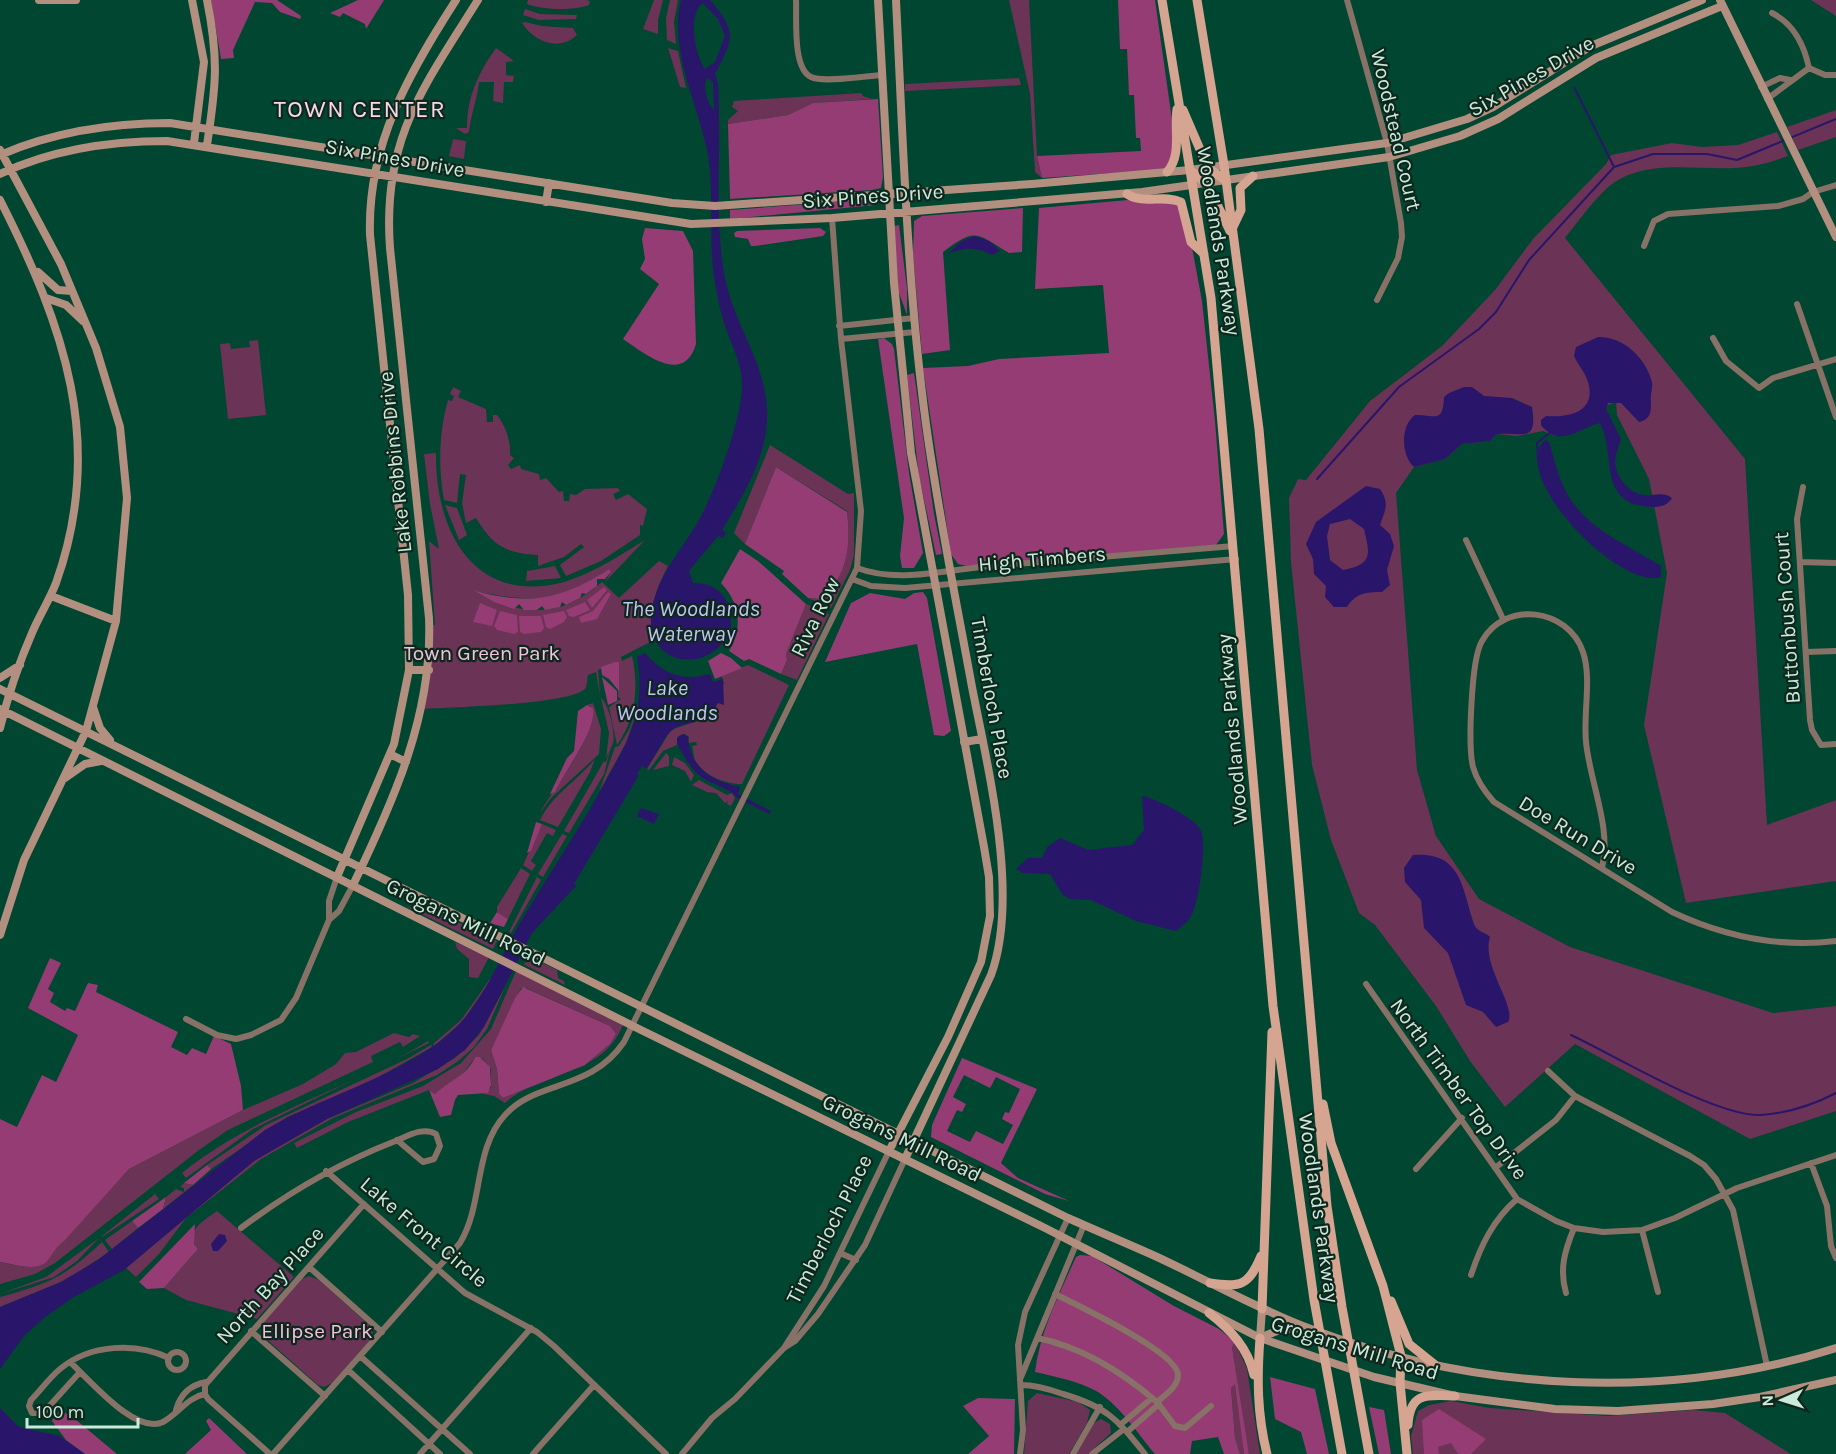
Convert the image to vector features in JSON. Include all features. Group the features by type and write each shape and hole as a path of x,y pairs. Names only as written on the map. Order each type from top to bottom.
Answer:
{"main road":[{"name":"Woodlands Parkway","path":"1162,0 1211,298 1236,559 1273,1006 1314,1300 1342,1454"},
{"name":"Woodlands Parkway","path":"1197,0 1224,165 1258,429 1313,1061 1328,1206 1342,1307 1369,1454"},
{"path":"1179,101 1208,168 1225,180"},
{"path":"1167,172 1174,165 1176,157 1175,128 1179,101"},
{"path":"1190,170 1207,184 1234,242"},
{"path":"1232,229 1241,210 1240,188 1253,176"},
{"path":"1126,194 1136,200 1174,199 1181,202 1191,242 1204,254"},
{"path":"1262,1309 1273,1006"},
{"path":"1313,1061 1331,1143 1383,1286 1409,1344 1434,1364"},
{"path":"1210,1283 1227,1286 1243,1283 1254,1272 1264,1251"},
{"path":"1383,1286 1401,1356 1400,1383 1407,1450"},
{"path":"1209,1313 1232,1332 1251,1361 1267,1454"},
{"path":"1256,1382 1260,1338"},
{"path":"1407,1450 1411,1407 1419,1398 1427,1395 1455,1396"}],"street":[{"path":"39,0 76,0"},
{"path":"192,0 204,62 194,143"},
{"path":"207,0 217,62 216,95 207,145"},
{"name":"Lake Robbins Drive","path":"186,1019 217,1035 236,1039 251,1035 281,1020 296,998 329,920 329,901 337,878 390,754 404,705 409,670 408,595 370,236 374,173 377,155 408,78 456,0"},
{"name":"Lake Robbins Drive","path":"329,920 339,911 361,868 406,762 423,709 429,670 429,618 390,249 389,216 392,176 394,159 404,127 418,95 478,0"},
{"path":"796,0 798,58 803,70 811,77 882,75"},
{"name":"Timberloch Place","path":"784,1348 826,1283 974,981 990,927 990,891 911,453 897,320 878,0"},
{"name":"Timberloch Place","path":"682,1454 712,1418 735,1400 784,1348 803,1333 856,1260 986,987 998,953 1002,907 998,835 931,461 918,362 905,192 896,0"},
{"name":"Woodstead Court","path":"1347,0 1387,144 1402,237 1394,270 1377,300"},
{"name":"Six Pines Drive","path":"1,152 98,127 139,123 196,125 394,159 691,205 736,205 1032,184 1190,170 1387,144 1455,124 1493,107 1576,54 1608,38 1702,0"},
{"path":"1721,3 1836,237"},
{"name":"Six Pines Drive","path":"0,174 83,147 135,141 194,143 691,224 737,224 832,218 1126,194 1389,157 1460,136 1498,119 1581,66 1721,3"},
{"path":"1772,13 1784,19 1796,33 1809,68 1825,75 1836,75"},
{"path":"1608,38 1613,50"},
{"path":"1767,99 1809,68"},
{"path":"1761,87 1780,78 1790,80"},
{"path":"0,935 24,860 86,731 93,707 116,621 127,498 125,460 118,419 86,324 61,264 1,152"},
{"path":"546,202 549,183"},
{"path":"1032,184 1032,201"},
{"path":"1644,246 1654,221 1668,214 1778,206 1803,200 1813,192 1836,185"},
{"path":"0,200 34,268 46,298 71,379 78,444 71,528 51,596 2,710 0,728"},
{"name":"Riva Row","path":"272,1454 438,1270 470,1225 485,1152 499,1122 509,1111 529,1098 574,1082 596,1071 616,1052 633,1026 857,568 861,511 839,326 832,218"},
{"path":"34,268 58,290 72,291"},
{"path":"46,298 66,305 86,324"},
{"path":"1797,304 1836,417"},
{"path":"839,326 914,318"},
{"path":"841,339 915,332"},
{"path":"1713,338 1726,361 1759,388 1773,378 1836,359"},
{"path":"901,364 918,362"},
{"name":"Buttonbush Court","path":"1803,487 1797,510 1810,720 1812,730 1821,745 1836,744"},
{"path":"1466,540 1503,619 1529,614 1547,616 1564,625 1582,648 1586,670 1586,745 1604,834 1602,868"},
{"name":"High Timbers","path":"857,568 887,576 1234,546"},
{"name":"High Timbers","path":"852,579 885,587 936,586 1236,559"},
{"path":"1800,562 1836,563"},
{"path":"51,596 116,621"},
{"path":"98,613 109,610 118,603"},
{"name":"Doe Run Drive","path":"1503,619 1481,641 1474,667 1471,754 1476,774 1486,792 1508,813 1672,912 1716,931 1778,943 1836,941"},
{"path":"1806,652 1836,651"},
{"path":"0,678 20,665"},
{"path":"409,670 429,670"},
{"name":"Grogans Mill Road","path":"0,689 1068,1218 1262,1309 1313,1329 1401,1356 1506,1377 1622,1382 1712,1376 1767,1366 1836,1348"},
{"path":"93,707 100,728 117,747"},
{"name":"Grogans Mill Road","path":"2,710 633,1026 1060,1236 1260,1338 1339,1366 1400,1383 1455,1396 1555,1409 1630,1410 1730,1401 1836,1380"},
{"path":"964,742 982,739"},
{"path":"390,754 406,762"},
{"path":"60,783 85,764 102,761"},
{"path":"974,981 986,987"},
{"name":"North Timber Top Drive","path":"1366,984 1517,1198 1541,1214 1574,1228 1603,1232 1642,1230 1675,1218 1725,1193 1836,1155"},
{"path":"1548,1071 1575,1096 1704,1165 1725,1193 1732,1210 1767,1366"},
{"path":"1495,1168 1556,1120 1575,1096"},
{"path":"1416,1169 1462,1118"},
{"path":"241,1228 283,1197 326,1171 397,1140 428,1131 437,1136 439,1149 434,1159 423,1162 397,1140"},
{"path":"1811,1163 1827,1206 1831,1246 1836,1258"},
{"name":"Lake Front Circle","path":"326,1171 465,1293 531,1328 554,1346 666,1454"},
{"path":"1471,1275 1488,1233 1505,1209 1517,1198"},
{"name":"North Bay Place","path":"205,1388 251,1331 364,1204"},
{"path":"1020,1454 1023,1430 1018,1345 1025,1312 1068,1218"},
{"path":"1021,1381 1054,1294 1084,1225"},
{"path":"1566,1293 1562,1277 1563,1260 1574,1228"},
{"path":"1642,1230 1658,1292"},
{"path":"840,1253 856,1260"},
{"path":"309,1267 382,1332"},
{"path":"826,1283 838,1286"},
{"path":"826,1283 834,1293"},
{"path":"1054,1294 1138,1338 1176,1367 1179,1377 1174,1387 1092,1454"},
{"path":"1262,1309 1260,1338 1293,1327 1313,1329"},
{"path":"420,1454 531,1328"},
{"path":"251,1331 325,1396"},
{"path":"1037,1338 1104,1363 1132,1380 1156,1401 1180,1428 1185,1428 1211,1406"},
{"path":"80,1372 43,1413 32,1413 29,1406 32,1400 56,1373 70,1362 90,1354 124,1347 149,1349 169,1358"},
{"path":"360,1356 470,1454"},
{"path":"70,1362 137,1422 150,1425 162,1422 205,1388"},
{"path":"348,1370 440,1454"},
{"path":"1021,1381 1100,1407 1124,1429 1145,1454"},
{"path":"533,1454 594,1385"},
{"path":"176,1410 178,1401 188,1390 205,1388"},
{"path":"205,1388 272,1454"},
{"path":"1073,1454 1100,1407"}],"green space":[{"path":"528,0 590,1 589,5 582,7 558,9 527,4"},
{"path":"654,0 663,0 658,20 658,34 643,29"},
{"path":"670,0 678,0 674,22 676,44 667,40 666,18"},
{"path":"1009,0 1029,0 1037,156 1042,178 1035,172 1030,94"},
{"path":"1811,0 1836,0 1836,16"},
{"path":"525,9 540,14 577,15 576,19 539,20 523,15"},
{"path":"522,23 542,26 573,28 577,35 562,43 547,42 540,40 527,30"},
{"path":"496,48 514,61 506,62 506,75 514,76 513,82 504,82 503,103 493,101 494,82 479,82 469,132 465,134 456,128 467,128 471,96 484,67"},
{"path":"668,48 678,51 686,88 680,87"},
{"path":"1019,78 1021,85 905,91 905,84"},
{"path":"861,93 872,99 813,103 788,115 728,124 728,120 738,111 732,107 734,101"},
{"path":"1836,110 1836,137 1798,150 1787,127"},
{"path":"1777,132 1788,156 1771,162 1734,168 1655,169 1636,172 1619,180 1598,197 1565,238 1745,459 1767,825 1836,800 1836,881 1686,903 1644,725 1667,573 1649,479 1617,415 1616,402 1603,407 1571,433 1556,436 1543,431 1517,436 1497,434 1490,441 1462,444 1445,459 1414,467 1396,493 1417,770 1436,836 1479,899 1570,947 1773,1013 1836,1006 1836,1111 1750,1139 1575,1044 1505,1107 1470,1061 1436,1006 1375,925 1359,913 1331,840 1312,765 1291,562 1289,498 1298,479 1306,480 1370,401 1442,346 1495,290 1533,239 1606,164 1611,155 1672,143 1702,147 1738,145"},
{"path":"453,139 466,141 464,159 449,156"},
{"path":"258,340 266,415 228,419 220,344 230,343 231,349 250,347 249,341"},
{"path":"453,387 461,391 458,397 486,409 487,422 493,422 493,415 497,415 500,419 507,434 510,455 514,458 508,465 511,469 520,465 521,469 539,474 540,480 546,478 559,492 563,491 564,501 569,501 570,494 576,495 585,489 618,488 620,491 613,494 616,500 628,494 647,509 643,526 640,525 640,535 601,561 566,576 560,565 584,547 581,544 564,557 538,566 538,555 508,550 501,546 488,535 476,518 466,523 462,503 466,475 460,474 457,503 444,500 441,475 440,450 443,424 448,400 452,401 454,396 450,394"},
{"path":"770,445 848,494 854,493 854,555 850,570 831,608 808,598 822,599 831,590 842,570 848,547 847,511 776,467 745,544 734,533"},
{"name":"Town Green Park","path":"436,453 443,509 452,534 466,556 484,572 506,583 533,587 564,582 596,569 645,540 605,582 611,572 609,569 574,588 545,597 514,597 475,591 492,600 525,609 556,608 571,603 602,582 619,598 659,561 668,566 656,592 652,611 656,639 621,657 622,661 632,656 635,690 632,713 617,745 609,707 621,699 618,697 619,662 598,670 600,696 596,672 588,675 586,688 576,694 558,698 535,702 423,709 430,625 435,625 429,541 439,549 430,504 424,454"},
{"path":"445,505 457,508 467,535 459,540"},
{"path":"555,566 561,578 526,581 527,571"},
{"path":"806,604 829,614 797,680 781,674 787,660 786,654"},
{"path":"748,665 789,685 742,784 722,781 704,771 694,758 692,746 697,745 696,742 688,743 689,737 685,734 678,736 677,745 663,751 649,770 647,769 671,730 711,716 724,683 721,675"},
{"path":"601,698 609,712 614,738 606,759 609,733"},
{"path":"593,703 601,729 599,754 551,798 540,813 574,761 589,731 593,718 592,707 587,705"},
{"path":"637,705 639,705 626,743 599,792 615,747 619,746 630,728"},
{"path":"611,747 604,774 569,833 564,831 604,761 606,762"},
{"path":"666,753 669,756 669,766 653,770"},
{"path":"674,757 685,763 694,775 691,782 685,771 672,765"},
{"path":"595,759 590,772 558,827 540,820 551,803"},
{"path":"699,780 727,795 732,793 735,798 731,806 727,804 728,801 725,803 716,793 707,792 692,785"},
{"path":"542,824 556,830 553,836 547,833 531,861 536,865 532,871 523,865"},
{"path":"562,834 567,836 543,877 538,874"},
{"path":"521,868 530,874 508,919 497,912 497,907"},
{"path":"537,877 541,880 511,933 509,932"},
{"path":"418,903 497,941 493,949 405,906 426,912 426,909"},
{"path":"455,942 489,957 478,978 469,977 469,959 457,949"},
{"path":"526,955 557,970 558,978 564,981 565,985 523,964 527,962"},
{"path":"516,971 623,1025 613,1042 587,1063 610,1044 616,1034 610,1026 526,988 521,988 491,1050 497,1069 499,1094 503,1098 531,1087 505,1103 494,1096 483,1094 491,1088 491,1069 482,1058 475,1057 458,1079 435,1094 429,1090 348,1122 297,1148 294,1143 356,1112 423,1086 461,1063 491,1029"},
{"path":"490,979 462,1022 434,1046 433,1044 461,1020"},
{"path":"505,987 487,1029 474,1047 457,1062 437,1075 333,1118 261,1159 186,1218 159,1254 136,1277 126,1268 187,1214 257,1159 327,1119 413,1083 455,1058 479,1035"},
{"path":"394,1033 409,1037 413,1034 420,1036 403,1047 400,1042 371,1056 373,1062 228,1130 199,1150 55,1263 35,1274 0,1284 0,1262 25,1267 38,1265 44,1261 129,1169 243,1110 303,1084 336,1064 345,1053 356,1052"},
{"path":"428,1041 429,1043 385,1064 397,1058"},
{"path":"431,1045 432,1047 366,1084 287,1117 211,1169 207,1165 266,1125 407,1059"},
{"path":"360,1077 253,1129 186,1178 182,1173 240,1134"},
{"path":"184,1183 193,1185 163,1209 166,1197 176,1189 184,1192 184,1188 180,1187"},
{"path":"155,1194 159,1199 102,1237 102,1236"},
{"path":"217,1211 294,1277 257,1319 186,1300 164,1288 198,1249 193,1237 197,1227"},
{"path":"132,1221 138,1228 112,1249 105,1240"},
{"path":"99,1238 77,1261 54,1277 0,1294 46,1277"},
{"path":"102,1242 109,1252 68,1279 0,1307 0,1297 55,1278 77,1264"},
{"name":"Ellipse Park","path":"309,1276 319,1280 369,1325 373,1332 371,1339 332,1383 324,1387 318,1385 263,1336 261,1330 264,1322 302,1279"},
{"path":"1235,1342 1247,1369 1260,1454 1249,1454 1232,1347"},
{"path":"1235,1383 1238,1391 1244,1454 1240,1454 1235,1438 1231,1388"},
{"path":"1037,1393 1078,1402 1090,1410 1087,1423 1069,1454 1024,1454 1028,1401"},
{"path":"1451,1401 1490,1408 1608,1416 1693,1410 1725,1413 1791,1454 1413,1454 1411,1436 1418,1411 1429,1405"},
{"path":"1101,1419 1110,1424 1111,1433 1088,1454 1076,1454 1094,1423"}],"shaded area":[{"path":"211,0 277,0 301,16 300,19 280,12 272,3 255,2 233,50 234,58 221,59"},
{"path":"358,0 384,0 366,29 365,24 343,13 340,17 330,13"},
{"path":"1118,0 1155,0 1177,155 1166,168 1158,170 1042,178 1037,156 1141,151 1140,138 1136,138 1134,95 1129,95 1127,49 1120,49"},
{"path":"878,99 883,177 881,188 730,199 728,124 788,115 813,103"},
{"path":"1172,196 1186,215 1202,301 1224,534 1216,545 967,566 958,564 951,554 923,368 968,366 999,359 1109,353 1103,285 1035,289 1039,208"},
{"path":"876,199 876,205 730,219 730,210"},
{"path":"1023,208 1022,252 1009,253 982,237 970,236 943,252 950,350 922,354 913,255 914,221 922,216"},
{"path":"899,225 907,288 907,315 898,290 894,226"},
{"path":"645,228 683,231 693,251 696,344 690,356 683,363 674,365 664,363 623,339 659,284 640,269 645,259 642,239"},
{"path":"820,228 826,232 823,236 755,246 751,246 748,239 735,237 734,233 737,231"},
{"path":"884,338 892,344 894,349 909,473 923,553 914,568 902,568 900,556 904,518 878,339"},
{"path":"914,373 942,554 936,555 919,476 907,375"},
{"path":"776,467 847,512 846,559 831,590 822,599 808,598 782,574 784,571 745,544"},
{"path":"740,549 758,561 806,604 786,654 787,660 781,674 749,659 744,661 729,651 738,624 736,607 721,583"},
{"path":"609,569 611,572 605,579 597,579 597,586 586,594 582,593 580,598 566,605 562,602 560,607 545,610 542,606 537,610 524,610 519,604 514,609 494,602 473,590 511,598 544,597 575,588"},
{"path":"604,587 607,590 592,608 587,600"},
{"path":"608,592 611,594 597,619 581,623 579,617 593,611"},
{"path":"923,592 927,598 951,731 944,736 934,735 917,644 825,662 851,603 870,593 905,599 914,593"},
{"path":"585,602 590,610 574,617 569,616 566,610"},
{"path":"480,603 497,610 492,626 473,622"},
{"path":"500,611 517,615 518,632 514,634 497,630 494,626"},
{"path":"564,611 567,617 564,622 550,629 546,627 543,615"},
{"path":"519,616 541,616 544,628 541,632 524,634 520,632"},
{"path":"721,653 742,668 715,679 708,661"},
{"path":"619,662 619,691 609,679 602,675 601,667"},
{"path":"602,677 617,691 617,701 608,705"},
{"path":"587,705 593,708 590,728 555,792 550,794 567,758 574,751 578,711"},
{"path":"536,822 542,824 531,851 527,853"},
{"path":"497,912 508,919 504,927 490,923"},
{"path":"50,958 61,963 48,989 54,993 50,1002 65,1011 67,1008 75,1011 88,983 98,985 96,992 178,1032 171,1047 187,1055 192,1048 206,1054 214,1036 231,1044 241,1086 243,1110 129,1169 44,1264 26,1267 0,1262 0,1119 17,1127 42,1075 56,1082 78,1035 28,1008"},
{"path":"523,987 610,1026 616,1034 610,1044 585,1065 503,1098 499,1094 497,1069 491,1050 515,998"},
{"path":"475,1057 480,1057 490,1067 491,1085 488,1093 458,1095 451,1115 440,1117 429,1090 435,1094 467,1069"},
{"path":"962,1058 1037,1089 1001,1163 1018,1178 1069,1201 1045,1194 931,1137 932,1125","holes":["964,1075 990,1088 996,1077 1020,1089 1009,1113 1005,1112 1002,1119 1013,1125 1003,1144 976,1131 970,1142 947,1131 957,1110 962,1112 966,1104 953,1097"]},
{"path":"207,1165 211,1169 193,1185 184,1183"},
{"path":"166,1197 163,1209 138,1228 132,1221"},
{"path":"195,1224 194,1244 198,1249 164,1288 147,1289 139,1282"},
{"path":"1092,1256 1174,1306 1219,1329 1235,1342 1232,1347 1249,1454 1244,1454 1235,1384 1231,1388 1235,1438 1240,1454 1224,1454 1218,1437 1192,1441 1190,1454 1155,1454 1122,1413 1098,1392 1075,1382 1035,1372 1041,1342 1051,1313 1076,1257"},
{"path":"1270,1377 1315,1389 1329,1454 1307,1454 1301,1432 1275,1419"},
{"path":"978,1398 1015,1399 1014,1454 968,1454 989,1436 963,1406"},
{"path":"1369,1407 1384,1410 1391,1454 1379,1454"},
{"path":"1439,1409 1486,1439 1471,1454 1458,1454 1451,1443 1438,1447 1439,1454 1424,1454 1422,1420"},
{"path":"62,1411 117,1454 85,1454 66,1440 52,1421 55,1414"},
{"path":"209,1418 247,1454 185,1454 211,1430 206,1421"}],"water":[{"name":"The Woodlands Waterway","path":"681,0 710,0 725,20 730,36 726,52 715,74 719,96 720,239 725,278 730,296 763,383 767,421 757,464 722,530 726,533 723,538 718,536 689,571 693,583 711,586 718,590 727,603 731,619 731,629 721,644 709,654 696,659 682,659 670,655 660,647 653,635 651,619 653,606 661,582 695,527 718,477 733,435 742,382 739,363 723,320 715,284 707,150 681,56 678,19","holes":["703,3 718,19 725,36 715,62 705,69 698,55 694,35 695,16","707,78 713,82 714,110 706,95"]},
{"path":"974,236 989,241 1000,251 992,255 981,250 965,249 948,254 960,242"},
{"path":"1598,337 1624,344 1639,357 1649,373 1652,384 1651,408 1646,419 1639,422 1621,403 1608,403 1606,409 1621,439 1615,462 1621,479 1624,484 1639,494 1662,494 1672,498 1659,507 1635,504 1623,498 1616,489 1600,423 1562,436 1555,436 1541,425 1541,420 1546,416 1572,414 1585,406 1590,392 1588,382 1574,356 1576,347"},
{"path":"1464,387 1472,387 1484,396 1512,398 1532,407 1533,427 1526,434 1497,434 1490,441 1462,444 1445,459 1414,467 1407,455 1404,441 1410,420 1415,415 1439,415 1442,411 1444,397"},
{"path":"1545,440 1549,442 1558,474 1573,503 1602,531 1661,566 1661,577 1643,577 1620,566 1596,549 1573,527 1554,502 1541,478 1537,457"},
{"path":"1366,486 1380,489 1386,503 1380,525 1390,534 1394,546 1387,570 1390,585 1382,592 1358,596 1347,607 1334,607 1325,597 1326,586 1314,574 1313,559 1306,544 1316,522","holes":["1350,519 1364,529 1368,550 1365,560 1343,570 1330,560 1327,536 1330,524"]},
{"name":"Lake Woodlands","path":"645,653 659,666 674,674 691,677 710,674 713,682 723,679 724,705 718,703 712,712 700,721 680,726 667,735 576,886 532,933 484,1027 465,1050 438,1069 327,1119 254,1161 124,1270 72,1298 44,1318 24,1336 0,1369 0,1307 59,1283 98,1260 265,1130 286,1118 397,1068 419,1056 454,1030 486,987 520,923 626,743 639,701 640,680 637,657"},
{"path":"683,734 688,737 693,757 704,771 720,781 740,787 738,794 771,811 769,814 699,775 677,743 677,738"},
{"path":"1142,796 1156,800 1191,820 1198,826 1203,838 1203,861 1196,901 1190,918 1176,931 1136,921 1091,900 1070,899 1062,894 1050,874 1023,873 1016,869 1028,858 1042,858 1047,847 1060,838 1088,850 1132,845 1144,830"},
{"path":"641,808 659,814 654,824 637,816"},
{"path":"1413,855 1430,856 1442,860 1452,867 1458,876 1475,926 1490,937 1490,960 1508,1006 1508,1022 1496,1027 1483,1012 1466,1005 1448,953 1424,928 1421,900 1405,882 1404,868"},
{"path":"219,1234 225,1235 227,1241 218,1251 213,1251 211,1244"},
{"path":"0,1408 19,1427 59,1436 85,1454 0,1454"}],"pier":[{"path":"642,766 647,769 576,886 574,884 639,775 637,774"}],"waterway":[{"path":"1574,87 1614,167"},
{"path":"1317,479 1399,387 1479,329 1496,312 1529,260 1614,167 1653,154 1707,154 1737,160 1836,119"},
{"path":"1538,460 1537,443 1552,431"},
{"path":"1571,1035 1666,1084 1742,1113 1761,1115 1791,1110 1836,1093"}],"district":[{"name":"TOWN CENTER","path":"360,109"}]}
